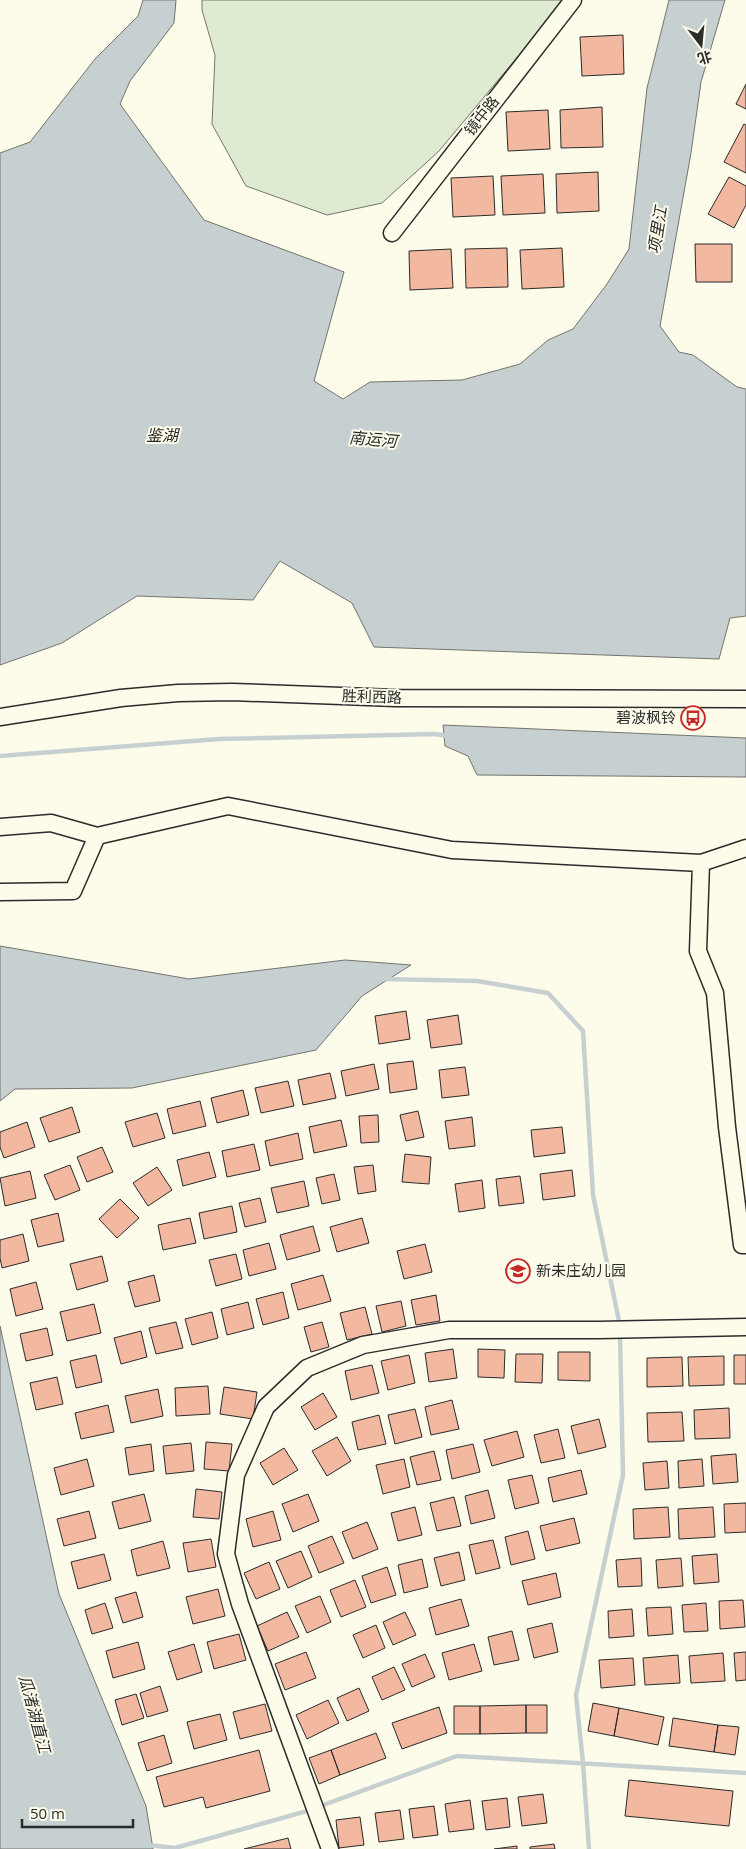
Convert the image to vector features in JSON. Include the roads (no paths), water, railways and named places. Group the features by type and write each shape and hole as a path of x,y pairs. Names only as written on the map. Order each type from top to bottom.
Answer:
{"street":[{"name":"镜中路","path":"392,233 573,0"},
{"name":"胜利西路","path":"1,717 121,698 178,693 232,692 396,698 746,699"},
{"path":"0,827 51,823 97,836 228,806 452,850 701,863 746,848"},
{"path":"0,892 74,891 97,836"},
{"path":"701,863 698,951 715,994 727,1127 742,1245 746,1245"},
{"path":"330,1849 240,1604 226,1554 236,1475 266,1406 307,1368 363,1344 450,1330 599,1330 746,1327"}],"water":[{"name":"鉴湖","path":"143,0 176,0 174,23 130,81 120,104 204,220 344,272 314,381 343,399 370,382 462,380 520,364 548,340 573,329 607,284 629,249 647,88 669,0 725,0 701,82 691,153 660,326 679,352 693,355 737,387 746,389 746,616 730,618 719,659 374,647 352,603 280,561 253,600 137,596 62,643 0,665 0,153 30,142 95,59 138,16"},
{"path":"443,725 746,738 746,777 477,775 468,756 445,746"},
{"path":"0,946 189,979 345,960 411,965 362,996 316,1050 132,1088 15,1089 0,1101"},
{"name":"瓜渚湖直江","path":"0,1326 59,1594 146,1806 153,1849 0,1849"}],"waterway":[{"path":"0,756 219,739 435,734 448,736"},
{"path":"384,979 477,981 548,993 583,1031 593,1195 620,1326"},
{"path":"589,1849 576,1695 623,1475 620,1334"},
{"path":"148,1845 175,1848 307,1811 457,1756 746,1773"}],"place":[{"name":"碧波枫铃","path":"693,718"},
{"name":"新未庄幼儿园","path":"518,1271"}],"water label":[{"name":"项里江","path":"657,230"},
{"name":"南运河","path":"373,439"}]}
